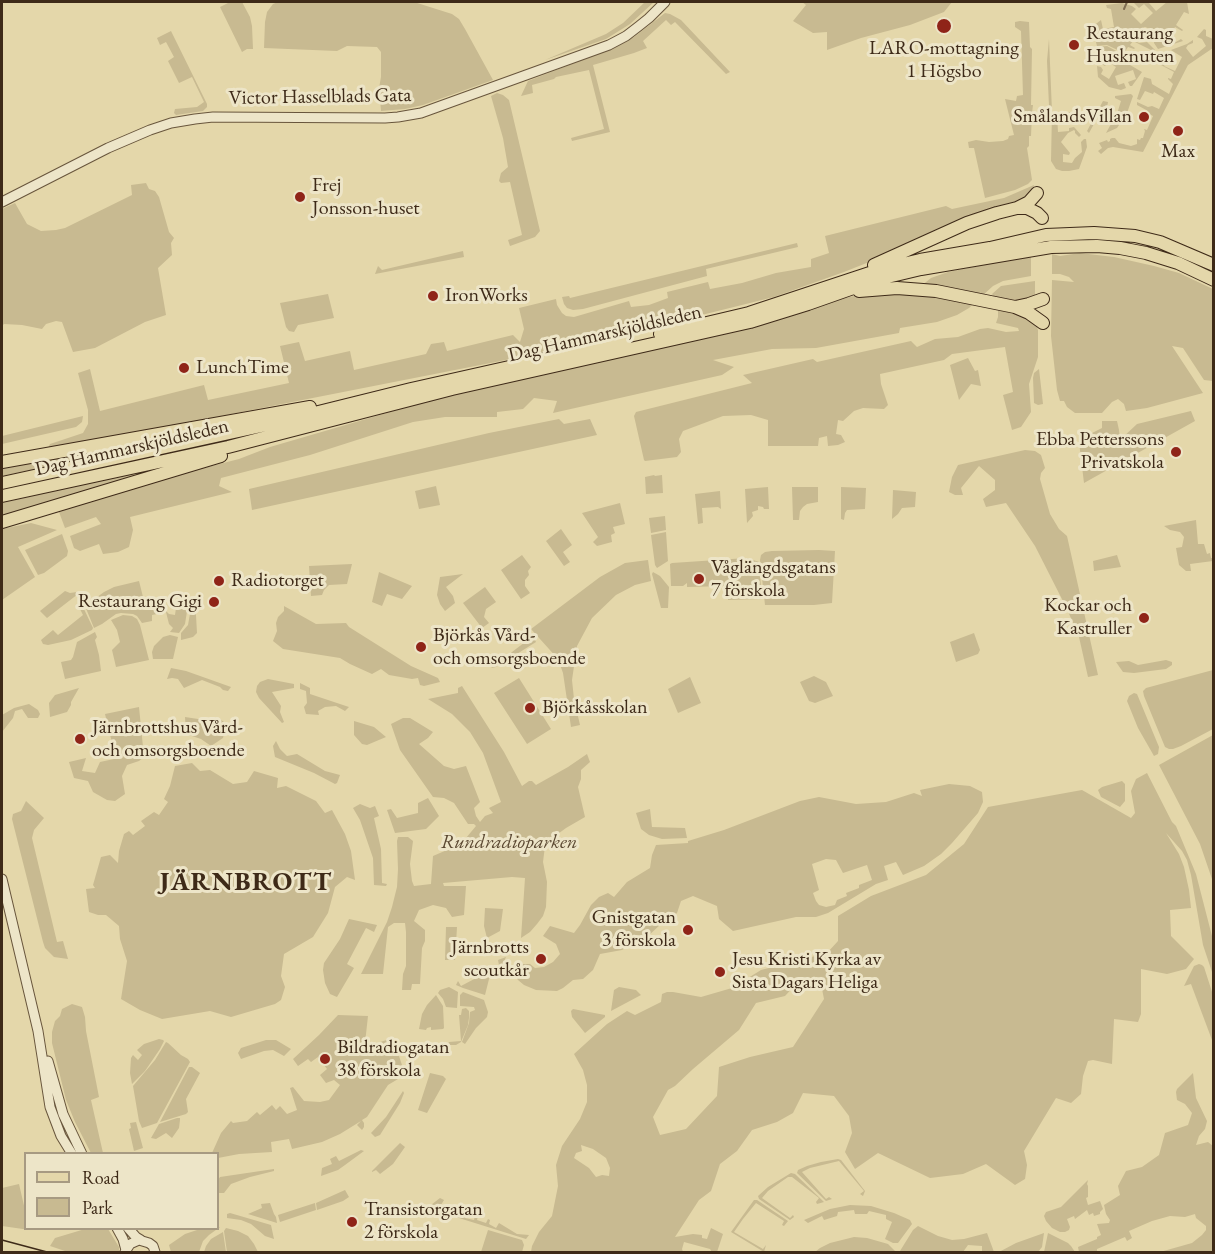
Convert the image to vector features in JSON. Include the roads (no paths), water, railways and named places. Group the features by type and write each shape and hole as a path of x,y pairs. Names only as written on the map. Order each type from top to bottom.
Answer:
{"main road":[{"path":"821,290 840,279 967,224 1017,208 1029,202 1037,193"},
{"path":"1017,208 1027,208 1042,218"},
{"name":"Dag Hammarskjöldsleden","path":"2,496 228,447 413,393 749,313 882,269 920,260 1046,236 1094,233 1135,236 1172,247 1214,265"},
{"name":"Dag Hammarskjöldsleden","path":"2,483 750,322 879,279 921,269 1061,246 1120,248 1178,262 1214,279"},
{"path":"838,294 877,289 911,288 936,291 1015,307 1029,313 1043,324"},
{"path":"1015,307 1043,299"},
{"path":"2,462 413,393"},
{"path":"2,522 413,393"}],"street":[{"name":"Victor Hasselblads Gata","path":"2,202 108,148 171,123 227,117 384,118 421,114 609,45 626,36 665,2"},
{"path":"2,879 38,1031 50,1107 61,1136 71,1152"},
{"path":"38,1031 44,1044 60,1104 81,1152"},
{"path":"118,1230 123,1239 125,1251"},
{"path":"130,1230 136,1237 151,1244 155,1252"},
{"path":"125,1251 132,1242 141,1240"}],"waterway":[{"path":"1124,9 1127,2"}],"tram line":[{"path":"2,1240 47,1252"}],"place":[{"name":"LARO-mottagning 1 Högsbo","path":"944,26"},
{"name":"Restaurang Husknuten","path":"1074,45"},
{"name":"SmålandsVillan","path":"1144,117"},
{"name":"Max","path":"1178,131"},
{"name":"Frej Jonsson-huset","path":"300,197"},
{"name":"IronWorks","path":"433,296"},
{"name":"LunchTime","path":"184,368"},
{"name":"Ebba Petterssons Privatskola","path":"1176,452"},
{"name":"Våglängdsgatans 7 förskola","path":"699,579"},
{"name":"Radiotorget","path":"219,581"},
{"name":"Restaurang Gigi","path":"214,602"},
{"name":"Kockar och Kastruller","path":"1144,618"},
{"name":"Björkås Vård- och omsorgsboende","path":"421,647"},
{"name":"Björkåsskolan","path":"530,708"},
{"name":"Järnbrottshus Vård- och omsorgsboende","path":"80,739"},
{"name":"Gnistgatan 3 förskola","path":"688,930"},
{"name":"Järnbrotts scoutkår","path":"541,959"},
{"name":"Jesu Kristi Kyrka av Sista Dagars Heliga","path":"720,972"},
{"name":"Bildradiogatan 38 förskola","path":"325,1059"},
{"name":"Transistorgatan 2 förskola","path":"352,1222"}],"district":[{"name":"JÄRNBROTT","path":"246,883"}],"park label":[{"name":"Rundradioparken","path":"509,843"}]}
